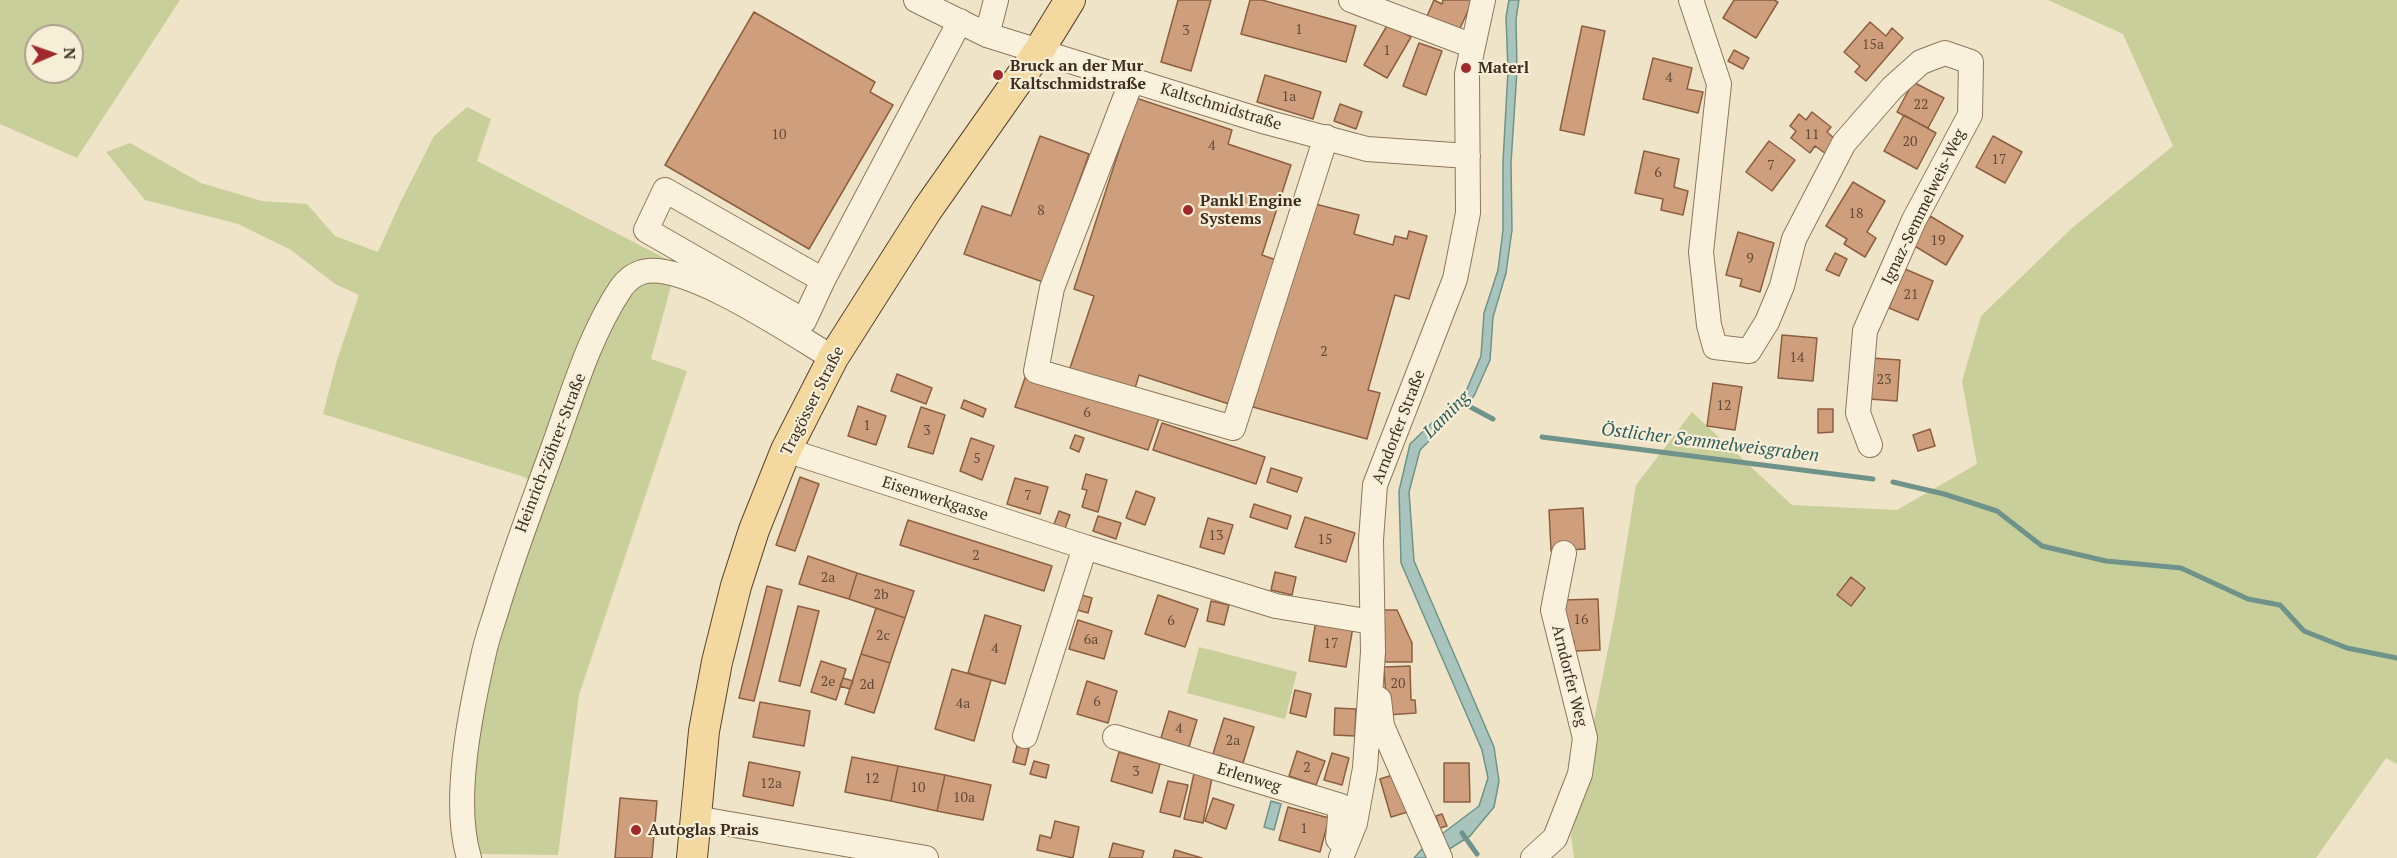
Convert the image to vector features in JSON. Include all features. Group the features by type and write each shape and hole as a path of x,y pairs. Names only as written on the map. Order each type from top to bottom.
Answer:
{"main road":[{"name":"Tragösser Straße","path":"692,858 704,731 717,662 754,530 786,450 833,358 927,210 1038,52 1070,0"}],"street":[{"name":"Kaltschmidstraße","path":"916,0 987,35 1266,122 1367,148 1468,156"},
{"path":"987,35 996,0"},
{"path":"1351,0 1473,46"},
{"name":"Arndorfer Straße","path":"1344,851 1355,824 1365,768 1373,652 1371,540 1375,485 1455,279 1468,213 1467,74 1483,0"},
{"name":"Ignaz-Semmelweis-Weg","path":"1691,0 1719,84 1701,252 1709,325 1715,347 1749,351 1767,322 1782,286 1794,239 1844,143 1892,88 1921,62 1945,53 1971,62 1970,115 1914,220 1865,331 1858,413 1870,445"},
{"path":"823,280 665,190 646,230 804,321 823,280 960,21"},
{"path":"1132,80 1052,288 1036,371 1233,428 1326,137"},
{"name":"Heinrich-Zöhrer-Straße","path":"469,858 461,813 466,756 483,655 515,548 600,326 621,288 630,278 641,273 654,270 667,272 710,287 833,358"},
{"name":"Eisenwerkgasse","path":"786,450 1276,606 1372,622"},
{"path":"1025,736 1085,547"},
{"name":"Arndorfer Weg","path":"1533,858 1555,838 1580,774 1585,738 1553,610 1564,553"},
{"path":"1373,652 1382,726 1436,849"},
{"name":"Erlenweg","path":"1115,737 1341,806 1337,839 1344,851"},
{"path":"695,818 926,858"}],"green space":[{"path":"0,0 180,0 77,158 0,124"},
{"path":"2048,0 2397,0 2397,764 2386,758 2316,858 1574,858 1571,836 1615,614 1636,485 1692,412 1792,505 1897,510 1977,464 1962,381 1981,316 2072,228 2173,146 2123,34"},
{"path":"467,107 491,119 477,161 680,266 673,279 651,359 687,371 579,695 558,855 479,854 455,831 533,483 524,477 323,414 337,360 359,295 335,284 291,250 238,224 145,200 106,152 130,143 201,183 262,201 307,204 335,236 378,252 434,136"},
{"path":"1199,647 1297,672 1285,719 1187,693"}],"water":[{"name":"Laming","path":"1509,0 1519,0 1516,19 1517,70 1511,163 1512,230 1506,273 1493,317 1490,360 1474,396 1420,450 1409,492 1414,561 1494,747 1499,781 1494,807 1470,836 1435,858 1414,858 1422,849 1479,806 1488,778 1482,750 1401,563 1399,491 1410,444 1467,389 1481,356 1484,313 1498,270 1503,230 1503,162 1508,70 1506,17"},
{"path":"1271,801 1281,804 1274,830 1264,827"}],"building":[{"path":"1178,0 1211,0 1191,71 1161,62"},
{"path":"1250,0 1262,0 1356,26 1346,62 1241,34"},
{"path":"1434,0 1442,4 1443,0 1473,0 1457,35 1425,21"},
{"path":"1734,0 1774,0 1778,2 1756,38 1723,18"},
{"path":"754,12 875,82 870,92 893,105 809,249 665,165"},
{"path":"1870,22 1886,36 1892,28 1903,38 1866,81 1855,72 1860,66 1844,52"},
{"path":"1388,24 1411,37 1387,78 1364,65"},
{"path":"1582,26 1605,31 1584,135 1560,130"},
{"path":"1419,43 1442,51 1426,95 1403,86"},
{"path":"1734,50 1749,58 1743,69 1728,61"},
{"path":"1653,58 1692,68 1687,89 1703,92 1698,113 1643,99"},
{"path":"1265,75 1321,92 1313,119 1257,102"},
{"path":"1913,82 1944,98 1928,128 1897,112"},
{"name":"Pankl Engine Systems","path":"1136,98 1232,130 1228,144 1291,165 1262,255 1276,260 1229,404 1139,375 1132,398 1067,377 1094,296 1074,289"},
{"path":"1340,104 1362,112 1356,129 1334,121"},
{"path":"1812,112 1831,127 1827,132 1836,140 1826,154 1815,146 1810,153 1791,138 1796,131 1790,126 1799,114 1806,120"},
{"path":"1904,115 1936,133 1917,169 1884,151"},
{"path":"1040,136 1089,154 1043,282 964,254 982,206 1011,216"},
{"path":"1993,136 2022,152 2005,183 1976,167"},
{"path":"1769,141 1795,160 1772,191 1746,172"},
{"path":"1644,151 1679,159 1674,187 1688,191 1683,215 1661,210 1663,199 1635,193"},
{"path":"1853,182 1885,201 1867,232 1876,238 1865,257 1844,244 1847,239 1826,226"},
{"name":"Pankl Engine Systems","path":"1307,202 1359,215 1354,234 1393,245 1395,236 1407,239 1409,231 1427,236 1409,299 1395,295 1368,390 1380,393 1367,439 1253,407"},
{"path":"1930,216 1963,236 1946,265 1913,245"},
{"path":"1738,232 1774,243 1760,292 1740,286 1742,279 1726,275"},
{"path":"1835,253 1847,259 1839,276 1826,270"},
{"path":"1905,269 1933,281 1918,320 1889,308"},
{"path":"1782,335 1817,338 1813,381 1778,378"},
{"path":"1871,358 1900,360 1897,401 1869,399"},
{"path":"897,374 932,388 926,404 891,391"},
{"path":"1026,375 1159,418 1148,450 1015,407"},
{"path":"1713,383 1742,387 1735,430 1707,426"},
{"path":"964,400 986,409 983,417 961,408"},
{"path":"858,406 886,416 876,445 848,436"},
{"path":"921,407 945,415 933,454 908,447"},
{"path":"1818,409 1833,409 1833,432 1818,433"},
{"path":"1162,423 1265,457 1256,484 1153,450"},
{"path":"1930,429 1935,446 1918,451 1913,435"},
{"path":"1075,435 1084,438 1079,452 1070,448"},
{"path":"971,438 994,446 982,480 960,471"},
{"path":"1271,468 1302,478 1297,492 1267,482"},
{"path":"1086,474 1107,480 1098,512 1082,507 1087,490 1082,489"},
{"path":"800,477 819,484 795,551 776,545"},
{"path":"1015,478 1048,487 1040,514 1007,504"},
{"path":"1136,491 1155,498 1145,525 1126,518"},
{"path":"1254,504 1291,516 1287,529 1250,517"},
{"path":"1583,508 1585,549 1551,551 1549,510"},
{"path":"1059,511 1070,515 1064,531 1053,527"},
{"path":"1098,516 1121,523 1116,539 1093,531"},
{"path":"1305,517 1355,533 1346,562 1295,547"},
{"path":"1208,518 1233,525 1224,554 1200,547"},
{"path":"908,520 1052,566 1044,591 900,545"},
{"path":"808,556 857,573 849,599 799,584"},
{"path":"1275,572 1296,577 1292,595 1271,590"},
{"path":"857,573 914,591 905,618 849,599"},
{"path":"1851,577 1865,588 1851,606 1837,595"},
{"path":"767,586 782,590 754,701 739,698"},
{"path":"1078,594 1092,598 1088,613 1074,609"},
{"path":"1158,595 1198,609 1185,647 1145,634"},
{"path":"1598,599 1600,650 1574,651 1574,641 1565,641 1563,600"},
{"path":"1211,601 1229,605 1224,625 1207,621"},
{"path":"798,606 819,611 800,686 779,681"},
{"path":"876,608 905,618 890,663 861,654"},
{"path":"1384,610 1397,610 1412,643 1412,662 1385,662"},
{"path":"985,615 1021,626 1005,684 968,673"},
{"path":"1078,620 1112,631 1104,659 1069,649"},
{"path":"1316,621 1353,627 1346,667 1309,661"},
{"path":"861,654 890,663 874,713 845,704"},
{"path":"821,661 846,669 836,700 811,692"},
{"path":"1410,666 1411,700 1415,700 1416,713 1387,715 1384,667"},
{"path":"952,669 991,680 974,741 935,729"},
{"path":"843,678 853,681 850,689 840,686"},
{"path":"1087,681 1117,691 1108,723 1077,714"},
{"path":"1295,690 1311,694 1306,717 1290,713"},
{"path":"760,702 810,711 804,746 753,737"},
{"path":"1335,708 1356,709 1355,736 1334,735"},
{"path":"1169,711 1197,720 1189,747 1161,738"},
{"path":"1224,718 1254,727 1243,763 1213,754"},
{"path":"1017,746 1029,749 1025,765 1013,762"},
{"path":"1297,751 1325,761 1316,785 1289,776"},
{"path":"1119,752 1160,764 1152,793 1111,781"},
{"path":"1332,753 1349,758 1342,785 1324,780"},
{"path":"852,757 898,766 891,801 845,792"},
{"path":"1034,761 1049,765 1046,778 1030,774"},
{"path":"749,762 800,772 793,806 743,796"},
{"path":"1444,763 1469,763 1470,802 1444,802"},
{"path":"898,766 945,775 937,811 891,801"},
{"path":"1195,769 1213,773 1203,823 1184,819"},
{"path":"1399,773 1411,811 1391,817 1380,779"},
{"path":"945,775 991,785 983,820 937,811"},
{"path":"1168,781 1188,785 1180,817 1160,812"},
{"name":"Autoglas Prais","path":"620,798 657,801 652,858 615,858"},
{"path":"1213,798 1234,805 1226,829 1205,821"},
{"path":"1288,807 1329,818 1320,852 1279,840"},
{"path":"1442,814 1447,826 1440,828 1436,816"},
{"path":"1055,821 1079,827 1073,858 1037,850 1040,835 1051,838"},
{"path":"1113,843 1144,851 1142,858 1109,858"},
{"path":"1175,850 1202,858 1173,858"}],"waterway":[{"name":"Östlicher Semmelweisgraben","path":"1461,402 1493,419"},
{"name":"Östlicher Semmelweisgraben","path":"1542,437 1873,479"},
{"name":"Östlicher Semmelweisgraben","path":"1893,482 1944,494 1997,511 2042,546 2106,561 2181,568 2248,599 2280,605 2304,631 2347,648 2397,658"},
{"path":"1462,833 1477,854"}],"place":[{"name":"Materl","path":"1466,68"},
{"name":"Bruck an der Mur Kaltschmidstraße","path":"998,75"},
{"name":"Pankl Engine Systems","path":"1188,210"},
{"name":"Autoglas Prais","path":"636,830"}]}
